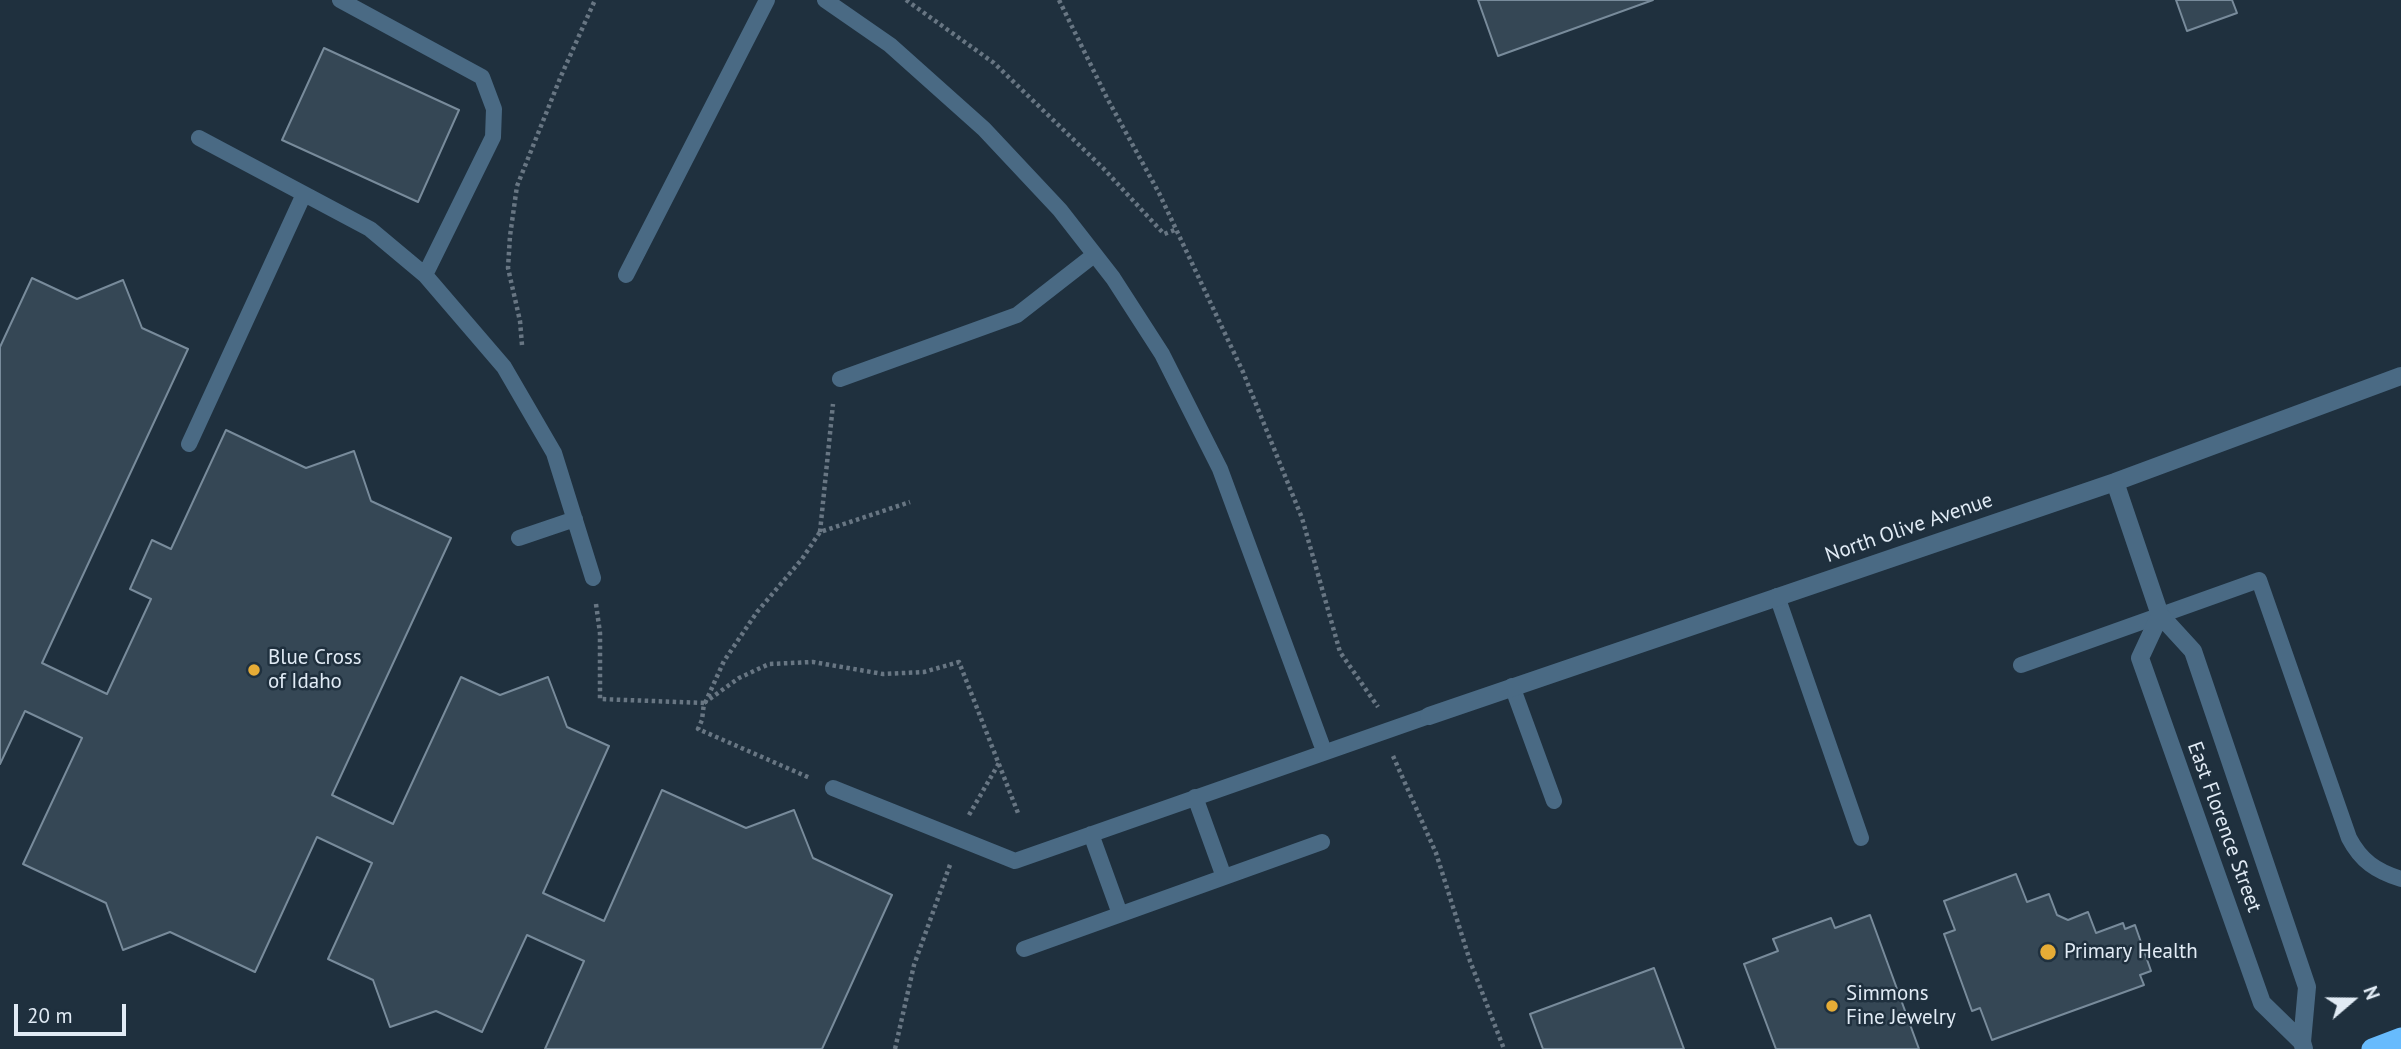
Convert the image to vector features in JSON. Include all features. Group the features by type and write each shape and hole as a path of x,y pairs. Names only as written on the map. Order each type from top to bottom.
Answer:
{"highway":[{"path":"2372,1049 2401,1038"}],"street":[{"name":"North Olive Avenue","path":"1429,716 2115,482 2401,376"},
{"name":"East Florence Street","path":"2115,482 2160,615 2193,651 2307,987 2303,1046"},
{"name":"East Florence Street","path":"2160,615 2140,658 2262,1003 2303,1046"}],"lane":[{"path":"340,0 482,77 494,109 493,136 425,275"},
{"path":"626,275 768,0"},
{"path":"825,0 890,45 984,129 1060,210 1113,278 1162,354 1220,469 1324,751"},
{"path":"199,138 370,229 425,275 504,367 554,453 593,578"},
{"path":"188,444 304,194"},
{"path":"840,379 1017,315 1094,255"},
{"path":"519,538 575,519"},
{"path":"2021,665 2259,580 2349,838 2358,856 2387,874 2401,879"},
{"path":"1777,596 1861,838"},
{"path":"1512,686 1554,801"},
{"path":"834,788 1015,861 1429,716"},
{"path":"1195,797 1224,877"},
{"path":"1091,834 1120,914"},
{"path":"1024,949 1322,842"}],"path":[{"path":"520,395 524,357 520,321 508,268 517,186 595,0"},
{"path":"906,0 994,63 1103,168 1164,234 1177,229"},
{"path":"1059,0 1107,98 1177,229 1243,372 1302,518 1340,652 1378,707"},
{"path":"834,788 698,729 704,704 724,661 757,611 802,559 820,532 833,405 840,379"},
{"path":"820,532 910,502"},
{"path":"593,578 600,633 600,699 704,704 739,678 769,664 813,662 883,674 924,672 959,662 1018,813"},
{"path":"1391,752 1436,853 1470,961 1504,1049"},
{"path":"895,1049 914,965 969,815 999,763"}],"building":[{"path":"1478,0 1653,0 1498,56"},
{"path":"2176,0 2232,0 2237,13 2187,31"},
{"path":"324,48 459,110 418,202 282,140"},
{"name":"Blue Cross of Idaho","path":"32,278 77,299 123,280 142,328 188,349 42,663 107,694 151,599 130,589 152,540 171,549 226,430 306,468 354,451 371,501 451,538 332,795 393,824 461,677 500,695 548,677 567,727 609,746 543,893 604,921 662,790 746,828 794,810 813,858 892,895 822,1049 545,1049 584,961 527,935 482,1032 436,1011 390,1027 373,980 328,959 372,863 317,837 255,972 170,932 123,950 106,903 23,864 82,738 25,711 0,764 0,347"},
{"name":"Primary Health","path":"2016,874 2027,902 2049,894 2057,915 2068,920 2088,912 2096,933 2123,923 2125,929 2135,925 2151,971 2140,975 2144,985 1992,1040 1980,1008 1972,1011 1944,934 1955,930 1944,901"},
{"name":"Simmons Fine Jewelry","path":"1870,915 1919,1049 1776,1049 1744,964 1778,951 1773,939 1831,918 1835,928"},
{"path":"1654,968 1684,1049 1543,1049 1530,1014"}],"place":[{"name":"Blue Cross of Idaho","path":"254,670"},
{"name":"Primary Health","path":"2048,952"},
{"name":"Simmons Fine Jewelry","path":"1832,1006"}]}
